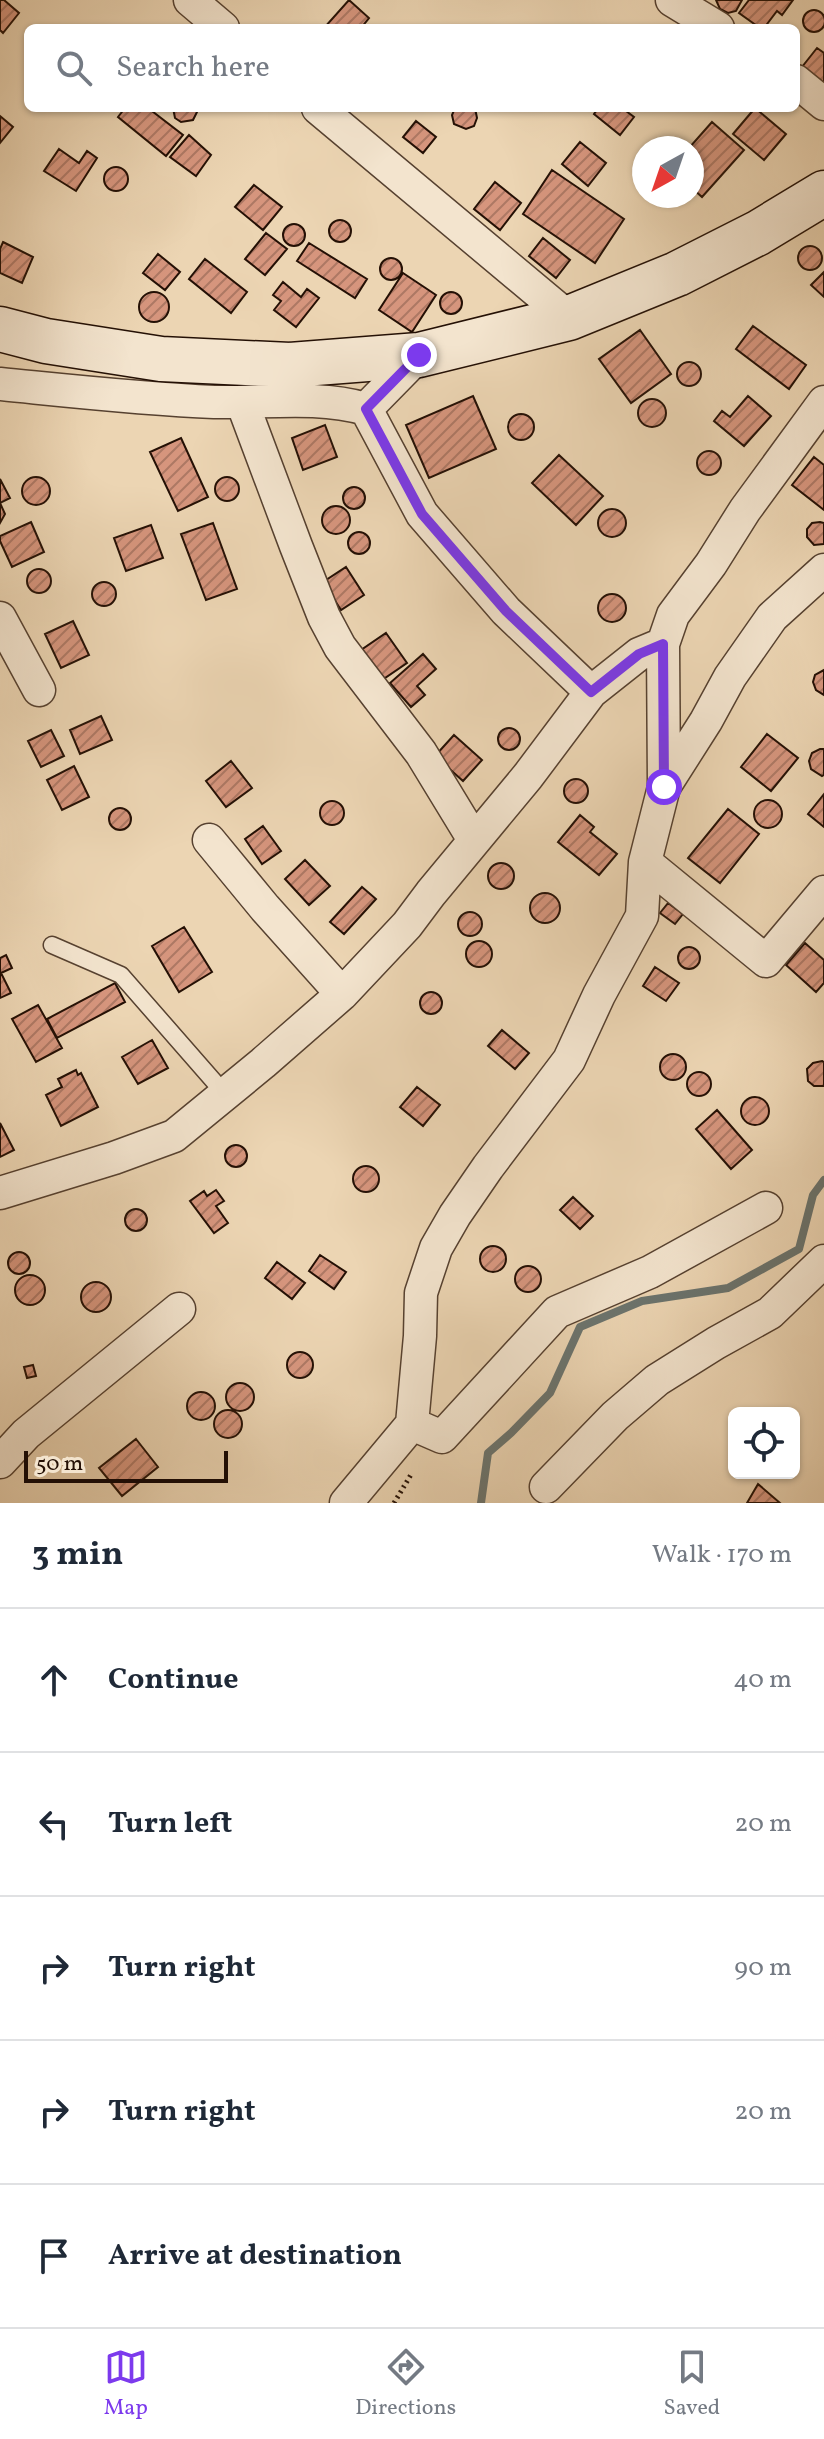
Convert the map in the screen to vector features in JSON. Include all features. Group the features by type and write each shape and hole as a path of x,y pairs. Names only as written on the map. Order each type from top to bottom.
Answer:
{"street":[{"path":"190,0 218,24"},
{"path":"672,0 711,24"},
{"path":"800,84 824,104"},
{"path":"323,112 569,318"},
{"path":"0,329 46,341 161,359 290,365 419,355 569,318 677,274 758,233 824,193"},
{"path":"366,409 419,355"},
{"path":"0,384 159,400 340,401 366,409 422,514 506,611 591,692"},
{"path":"242,402 324,617 340,647 421,753 474,840"},
{"path":"346,1503 412,1424 421,1293 436,1248 488,1167 569,1060 599,995 642,916 645,862 664,787 663,644 673,615 824,402"},
{"path":"664,787 730,677 772,617 824,570"},
{"path":"0,618 39,690"},
{"path":"0,1193 174,1136 225,1094 342,994 407,925 528,776 591,692 639,654 663,644"},
{"path":"209,840 342,994"},
{"path":"645,862 766,961 824,892"},
{"path":"412,1424 442,1437 557,1312 650,1272 766,1208"},
{"path":"546,1487 615,1416 657,1380 770,1313 824,1261"},
{"path":"0,1462 26,1434 179,1309"}],"lane":[{"path":"52,945 121,975 225,1094"}],"building":[{"path":"0,0 19,13 3,33 0,30"},
{"path":"349,0 369,18 364,24 328,24"},
{"path":"716,0 742,0 736,11 728,13 720,9"},
{"path":"749,0 793,0 782,15 777,11 767,24 754,24 739,13"},
{"path":"814,10 822,13 825,21 822,29 814,32 806,29 803,21 806,13"},
{"path":"817,48 824,53 824,93 800,74"},
{"path":"122,112 153,112 183,135 166,156 118,117"},
{"path":"174,112 197,112 193,120 181,122 175,118"},
{"path":"453,112 476,112 477,118 474,126 466,129 454,124"},
{"path":"627,112 634,117 620,135 594,114"},
{"path":"752,112 760,112 786,134 764,160 733,134"},
{"path":"0,116 13,127 0,143"},
{"path":"416,121 436,137 423,153 403,137"},
{"path":"712,122 744,150 704,195 704,136 700,136"},
{"path":"189,135 211,155 196,176 170,157"},
{"path":"580,142 606,163 588,186 562,164"},
{"path":"59,149 79,163 87,151 97,158 76,191 44,171"},
{"path":"116,167 124,171 128,179 124,187 116,191 108,187 104,179 108,171"},
{"path":"552,170 624,219 595,263 523,214"},
{"path":"495,182 521,203 500,230 474,209"},
{"path":"254,185 282,207 263,230 235,207"},
{"path":"340,220 348,223 351,231 348,239 340,242 332,239 329,231 332,223"},
{"path":"290,224 298,224 305,235 298,246 290,246 283,239 283,231"},
{"path":"266,233 287,249 265,275 245,259"},
{"path":"543,238 570,260 556,278 529,256"},
{"path":"3,242 33,257 22,283 0,273"},
{"path":"309,243 367,279 355,298 297,261"},
{"path":"810,246 821,253 822,258 815,269 810,270 799,263 798,258 805,247"},
{"path":"158,254 180,272 165,290 143,273"},
{"path":"387,258 395,258 402,269 395,280 387,280 380,273 380,265"},
{"path":"205,259 247,292 231,313 189,279"},
{"path":"824,272 824,297 811,285"},
{"path":"403,273 436,295 412,332 379,310"},
{"path":"283,282 301,297 307,289 319,298 296,327 274,310 281,301 273,295"},
{"path":"154,292 160,293 168,301 168,313 160,321 154,322 148,321 140,313 139,307 140,301 148,293"},
{"path":"447,292 455,292 462,303 455,314 447,314 440,307 440,299"},
{"path":"753,326 806,365 789,389 736,349"},
{"path":"640,330 671,374 631,403 599,359"},
{"path":"689,362 698,365 701,374 698,383 689,386 680,383 677,374 680,365"},
{"path":"473,396 496,449 429,478 406,425"},
{"path":"748,396 771,416 744,446 714,421 722,411 730,417"},
{"path":"652,399 662,403 666,413 662,423 652,427 642,423 638,413 642,403"},
{"path":"521,414 530,418 534,427 530,436 521,440 512,436 508,427 512,418"},
{"path":"325,425 337,457 303,470 292,438"},
{"path":"181,438 208,497 178,511 150,452"},
{"path":"709,451 718,454 721,463 718,472 709,475 700,472 697,463 700,454"},
{"path":"559,455 603,496 576,525 532,483"},
{"path":"814,457 824,465 824,510 792,485"},
{"path":"36,477 46,481 50,491 46,501 36,505 26,501 22,491 26,481"},
{"path":"227,477 235,481 239,489 235,497 227,501 219,497 215,489 219,481"},
{"path":"0,479 10,498 0,503"},
{"path":"354,487 362,490 365,498 362,506 354,509 346,506 343,498 346,490"},
{"path":"0,503 5,514 0,523"},
{"path":"336,506 346,510 350,520 346,530 336,534 326,530 322,520 326,510"},
{"path":"612,509 622,513 626,523 622,533 612,537 602,533 598,523 602,513"},
{"path":"31,522 44,552 12,567 0,536"},
{"path":"213,523 237,589 206,600 181,534"},
{"path":"812,523 824,523 824,544 814,545 807,537 807,529"},
{"path":"151,525 163,558 126,571 114,538"},
{"path":"355,532 363,532 370,543 363,554 355,554 348,547 348,539"},
{"path":"346,567 364,595 341,610 323,582"},
{"path":"39,569 47,573 51,581 47,589 39,593 31,589 27,581 31,573"},
{"path":"104,582 112,586 116,594 112,602 104,606 96,602 92,594 96,586"},
{"path":"612,594 622,598 626,608 622,618 612,622 602,618 598,608 602,598"},
{"path":"73,621 89,655 61,668 45,634"},
{"path":"386,633 407,663 382,680 361,650"},
{"path":"423,654 436,669 417,686 425,695 411,707 390,683"},
{"path":"824,670 824,695 816,690 813,682 815,675"},
{"path":"101,716 112,740 80,754 70,730"},
{"path":"505,728 513,728 520,739 513,750 505,750 498,743 498,735"},
{"path":"51,730 64,756 41,767 28,741"},
{"path":"767,734 798,758 771,791 741,767"},
{"path":"454,735 482,760 463,781 435,756"},
{"path":"824,749 822,776 811,769 809,761 812,753"},
{"path":"231,761 252,788 226,807 206,781"},
{"path":"74,766 89,797 62,810 47,780"},
{"path":"576,779 584,783 588,791 584,799 576,803 568,799 564,791 568,783"},
{"path":"824,794 824,827 808,814"},
{"path":"768,800 778,804 782,814 778,824 768,828 758,824 754,814 758,804"},
{"path":"327,801 337,801 344,808 344,818 337,825 327,825 320,818 320,808"},
{"path":"116,808 124,808 131,819 124,830 116,830 109,823 109,815"},
{"path":"728,809 759,834 720,883 688,858"},
{"path":"580,815 594,827 590,832 617,854 599,875 558,842"},
{"path":"263,826 281,851 262,864 245,839"},
{"path":"305,860 330,886 309,905 285,879"},
{"path":"501,863 510,867 514,876 510,885 501,889 492,885 488,876 492,867"},
{"path":"362,887 376,899 344,934 330,922"},
{"path":"545,893 551,894 559,902 559,914 551,922 545,923 539,922 531,914 530,908 531,902 539,894"},
{"path":"668,903 683,914 675,924 660,913"},
{"path":"470,912 479,915 482,924 479,933 470,936 461,933 458,924 461,915"},
{"path":"184,927 212,972 179,992 152,946"},
{"path":"479,941 488,945 492,954 488,963 479,967 470,963 466,954 470,945"},
{"path":"805,943 824,960 824,983 816,992 786,965"},
{"path":"685,947 693,947 700,958 693,969 685,969 678,962 678,954"},
{"path":"6,955 12,968 1,973 11,993 0,998 0,958"},
{"path":"655,967 679,983 666,1001 643,986"},
{"path":"115,983 125,1002 57,1038 47,1019"},
{"path":"431,992 439,995 442,1003 439,1011 431,1014 423,1011 420,1003 423,995"},
{"path":"38,1005 62,1048 36,1062 12,1019"},
{"path":"502,1030 529,1053 515,1069 488,1046"},
{"path":"152,1040 168,1068 138,1084 122,1057"},
{"path":"673,1054 682,1058 686,1067 682,1076 673,1080 664,1076 660,1067 664,1058"},
{"path":"822,1061 824,1086 814,1086 808,1081 807,1069 813,1063"},
{"path":"76,1070 78,1075 81,1073 98,1107 61,1126 46,1095 62,1087 58,1079"},
{"path":"699,1072 708,1075 711,1084 708,1093 699,1096 690,1093 687,1084 690,1075"},
{"path":"417,1087 440,1105 423,1126 400,1107"},
{"path":"755,1097 765,1101 769,1111 765,1121 755,1125 745,1121 741,1111 745,1101"},
{"path":"717,1110 752,1150 731,1169 696,1129"},
{"path":"0,1123 14,1150 0,1157"},
{"path":"232,1145 240,1145 247,1156 240,1167 232,1167 225,1160 225,1152"},
{"path":"366,1166 375,1170 379,1179 375,1188 366,1192 357,1188 353,1179 357,1170"},
{"path":"216,1190 224,1201 216,1206 228,1223 214,1233 190,1201 204,1191 207,1196"},
{"path":"573,1197 593,1216 580,1229 560,1210"},
{"path":"132,1209 140,1209 147,1220 140,1231 132,1231 125,1224 125,1216"},
{"path":"493,1246 502,1250 506,1259 502,1268 493,1272 484,1268 480,1259 484,1250"},
{"path":"15,1252 23,1252 30,1263 23,1274 15,1274 8,1267 8,1259"},
{"path":"320,1255 346,1272 334,1289 309,1271"},
{"path":"277,1262 305,1283 292,1299 265,1278"},
{"path":"528,1266 537,1270 541,1279 537,1288 528,1292 519,1288 515,1279 519,1270"},
{"path":"30,1275 41,1279 45,1290 41,1301 30,1305 19,1301 15,1290 19,1279"},
{"path":"96,1282 106,1287 111,1297 106,1307 96,1312 86,1307 81,1297 86,1287"},
{"path":"300,1352 309,1356 313,1365 309,1374 300,1378 291,1374 287,1365 291,1356"},
{"path":"33,1365 36,1376 27,1378 24,1367"},
{"path":"240,1383 250,1387 254,1397 250,1407 240,1411 230,1407 226,1397 230,1387"},
{"path":"201,1392 211,1396 215,1406 211,1416 201,1420 191,1416 187,1406 191,1396"},
{"path":"228,1410 238,1414 242,1424 238,1434 228,1438 218,1434 214,1424 218,1414"},
{"path":"136,1439 158,1467 122,1496 99,1468"},
{"path":"758,1484 780,1503 747,1503"}],"waterway":[{"path":"481,1503 488,1453 550,1393 580,1327 642,1301 728,1288 799,1249 813,1195 824,1180"}],"route":[{"path":"419,355 366,409 422,514 506,611 591,692 639,654 663,644 664,787"}]}
